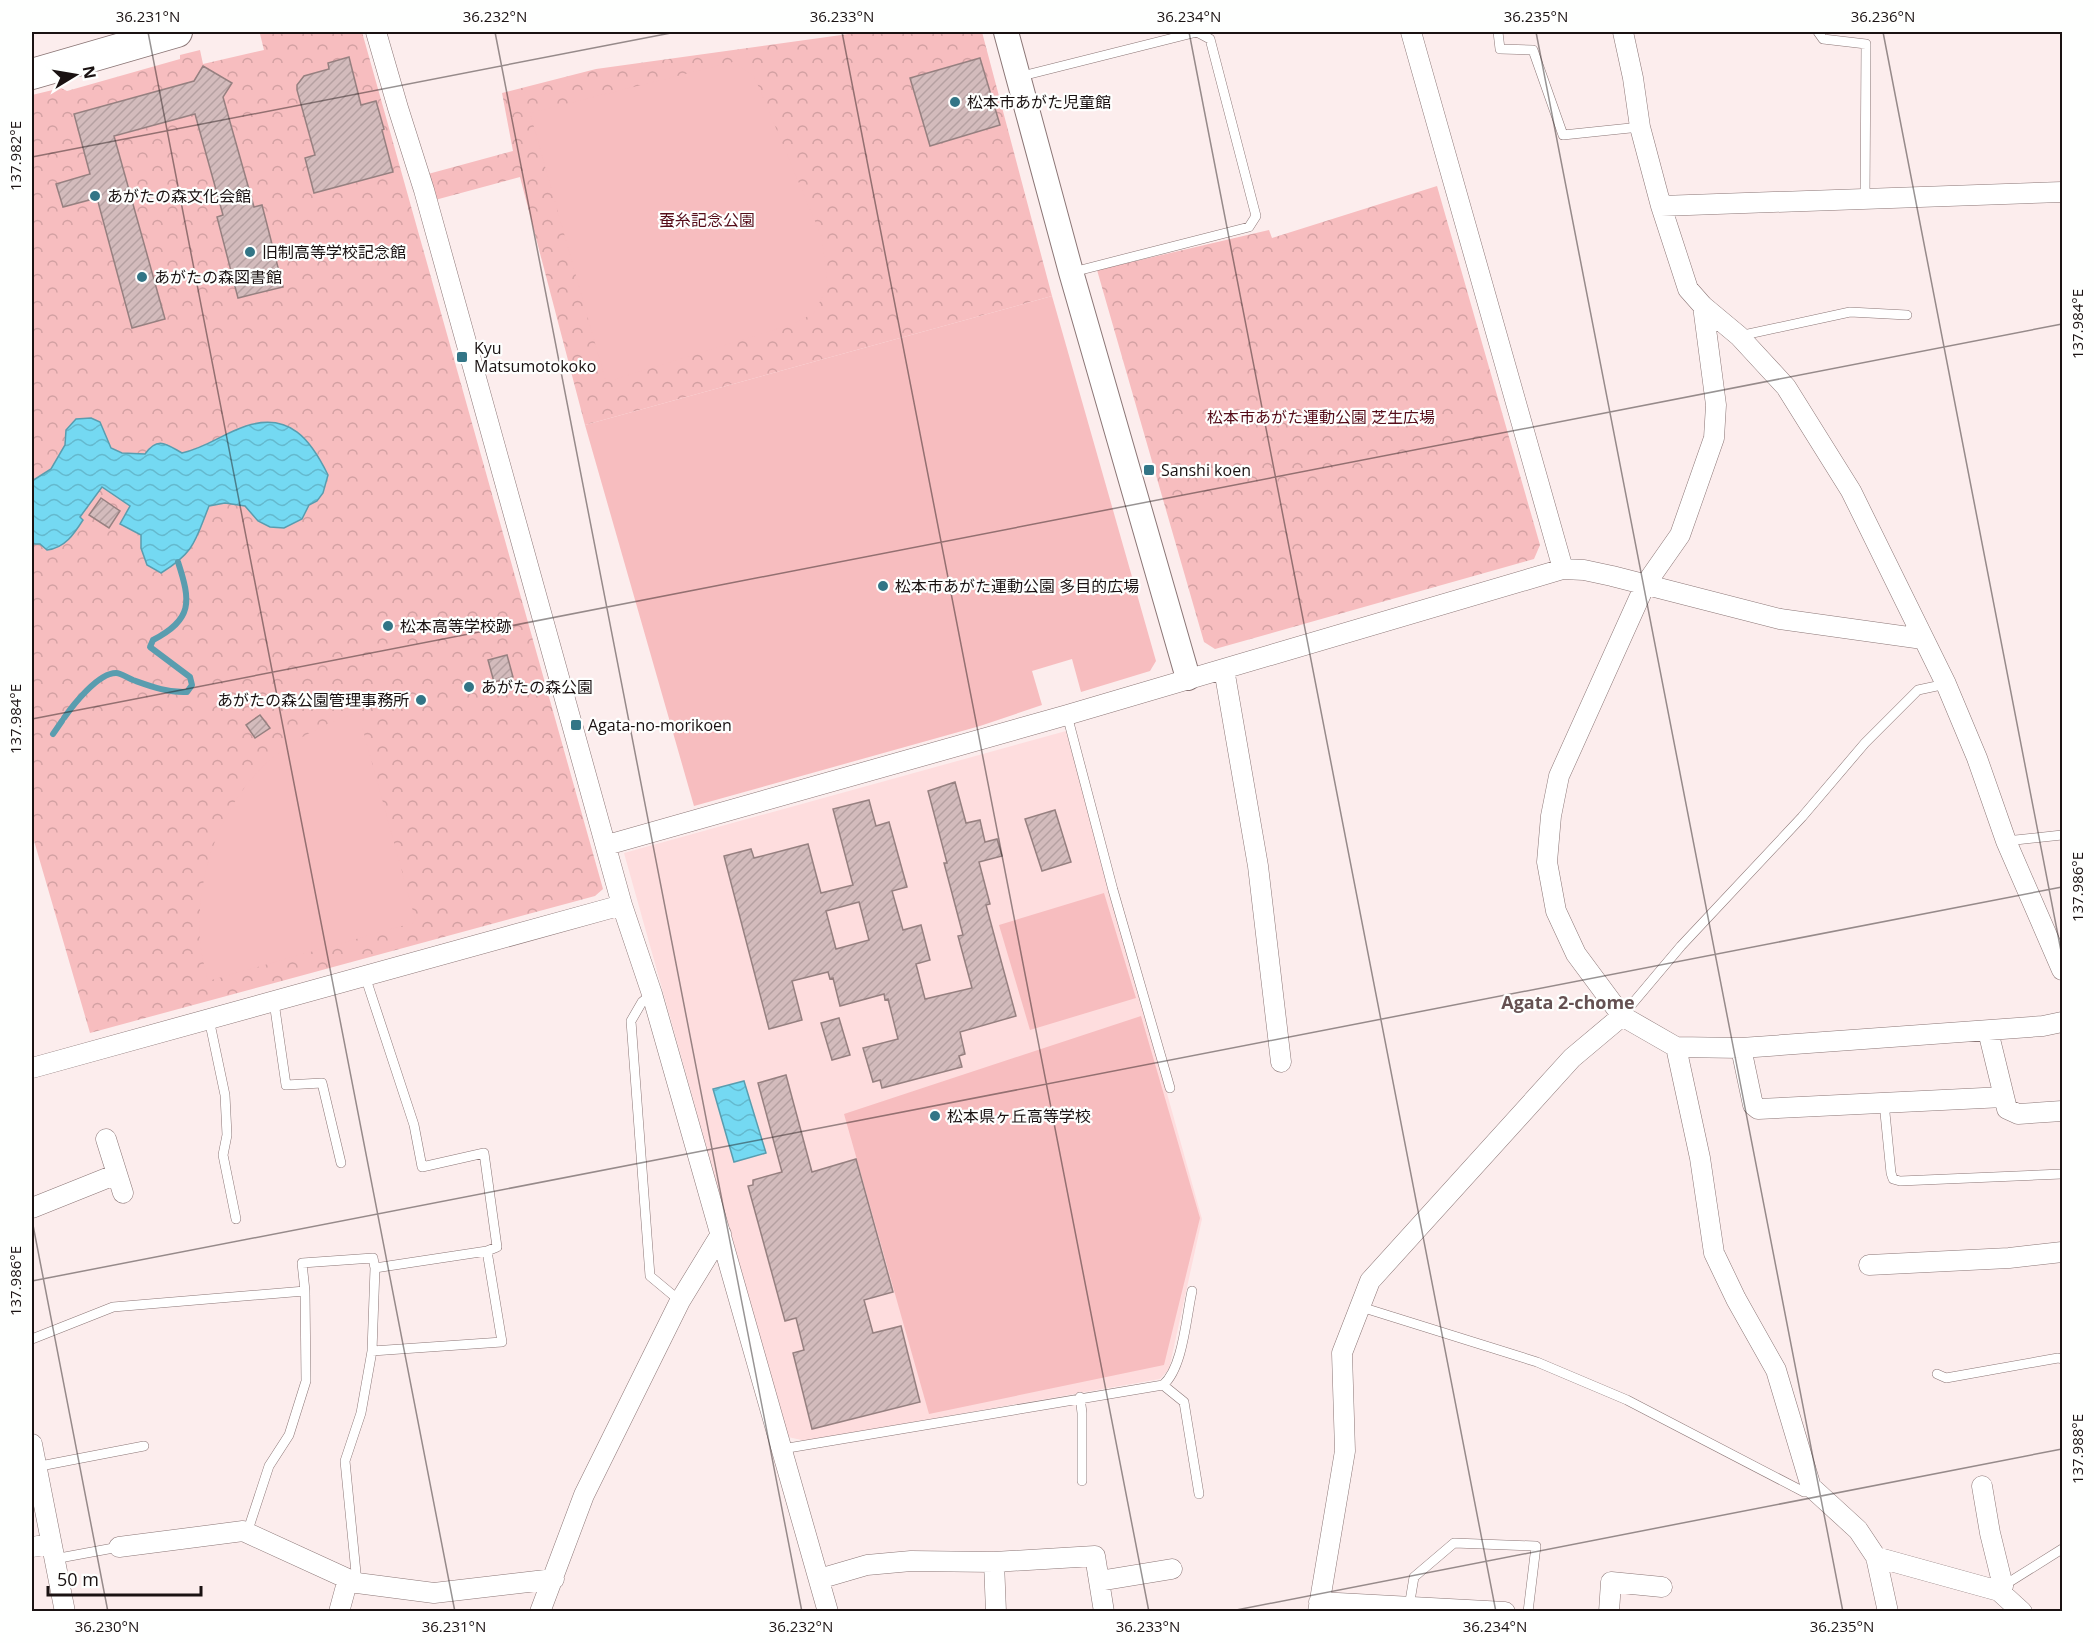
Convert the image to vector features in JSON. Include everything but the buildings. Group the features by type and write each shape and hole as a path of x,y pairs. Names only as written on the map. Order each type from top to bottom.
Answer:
{"main road":[{"path":"32,74 177,32"}],"street":[{"path":"376,32 424,190 622,905 652,994 828,1611"},
{"path":"1006,32 1071,272 1188,678"},
{"path":"1411,32 1563,569"},
{"path":"1623,32 1640,127 1661,206 1688,289 1703,306 1739,336 1786,387 1851,491 1946,684 1977,758 2006,841 2062,970"},
{"path":"1661,206 2062,192"},
{"path":"1703,306 1716,405 1714,438 1680,535 1645,585 1559,776 1551,816 1547,862 1556,911 1576,954 1622,1016 1677,1047 1741,1048 2043,1026 2062,1022"},
{"path":"607,845 1067,715 1563,569 1584,570 1780,619 1923,639"},
{"path":"1224,669 1258,866 1281,1062"},
{"path":"32,1068 622,905"},
{"path":"1505,1611 1409,1607 1318,1607 1344,1451 1342,1353 1370,1281 1572,1058 1622,1016"},
{"path":"1988,1030 2007,1109 2018,1114 2062,1111"},
{"path":"1677,1047 1700,1158 1714,1253 1736,1299 1776,1370 1811,1487 1858,1530 1876,1557 1888,1611"},
{"path":"1741,1048 1753,1105 1758,1108 2004,1097"},
{"path":"106,1139 123,1193"},
{"path":"32,1208 117,1174"},
{"path":"540,1611 584,1495 680,1301 721,1234"},
{"path":"1869,1264 2009,1258 2062,1252"},
{"path":"32,1444 65,1611"},
{"path":"1982,1486 2001,1588 2022,1611"},
{"path":"119,1547 243,1531 352,1581 434,1593 554,1579"},
{"path":"32,1547 53,1552"},
{"path":"819,1579 867,1565 911,1561 994,1562 1095,1557 1104,1611"},
{"path":"1876,1557 2001,1588"},
{"path":"994,1562 996,1611"},
{"path":"1099,1581 1172,1569"},
{"path":"339,1611 352,1581"},
{"path":"1609,1611 1611,1582 1662,1587"}],"lane":[{"path":"1018,77 1197,32 1210,39 1256,216 1249,227 1071,272"},
{"path":"1498,32 1500,49 1533,50 1563,135 1640,127"},
{"path":"1818,32 1823,39 1866,44 1864,199"},
{"path":"1739,336 1850,312 1907,315"},
{"path":"1622,1016 1681,946 1802,817 1865,743 1918,690 1946,684"},
{"path":"1067,715 1113,890 1170,1088"},
{"path":"2006,841 2062,835"},
{"path":"365,976 414,1125 422,1167 484,1153 496,1247 487,1251 375,1268"},
{"path":"652,994 642,1002 631,1021 650,1276 680,1301"},
{"path":"274,1002 286,1085 322,1083 341,1163"},
{"path":"209,1019 225,1095 227,1135 223,1155 236,1219"},
{"path":"1884,1103 1893,1179 1900,1181 2062,1174"},
{"path":"372,1351 501,1342 487,1251"},
{"path":"247,1533 269,1466 289,1434 306,1381 305,1291 302,1263 373,1258 375,1268 372,1351 361,1413 345,1461 352,1581"},
{"path":"32,1339 113,1307 305,1291"},
{"path":"782,1449 1080,1397 1163,1385 1171,1378 1178,1359 1192,1291"},
{"path":"1361,1307 1537,1362 1627,1400 1804,1492 1811,1487"},
{"path":"1937,1374 1946,1378 2062,1359"},
{"path":"1163,1385 1184,1402 1199,1494"},
{"path":"1080,1397 1082,1481"},
{"path":"35,1467 144,1446"},
{"path":"1409,1607 1414,1577 1454,1543 1489,1544 1536,1546 1528,1611"},
{"path":"53,1552 119,1547"},
{"path":"2001,1588 2062,1550"}],"shaded area":[{"name":"松本県ヶ丘高等学校","path":"1066,731 1202,1219 1169,1369 1160,1379 806,1441 788,1437 624,853"}],"green space":[{"path":"270,32 362,32 603,889 595,896 90,1033 32,834 32,95 61,88 67,91 180,59 180,55 200,50 203,64 264,50 260,34"},
{"name":"蚕糸記念公園","path":"863,32 982,32 1052,296 585,425 520,177 435,200 428,174 513,151 502,93 596,69"},
{"path":"733,62 754,76 822,238 828,286 814,313 793,324 606,382 530,113"},
{"name":"松本市あがた運動公園 芝生広場","path":"1437,186 1540,545 1534,559 1215,649 1204,642 1097,270 1269,230 1272,238"},
{"name":"松本市あがた運動公園 多目的広場","path":"1052,296 1156,661 1150,671 1081,692 1072,659 1032,671 1042,705 980,726 694,806 585,425"},
{"path":"358,712 416,922 208,981 200,941 203,886 209,858 232,807 247,784 266,763 288,746 322,727"},
{"path":"1104,893 1136,998 1030,1030 999,925"},
{"path":"1141,1016 1200,1218 1164,1365 929,1414 844,1114"}],"water":[{"path":"91,418 100,422 111,448 122,453 145,454 158,443 182,453 246,426 275,423 287,426 306,440 328,475 323,493 317,501 309,505 302,519 284,528 270,527 258,521 245,506 225,503 209,506 187,552 161,573 147,565 141,548 141,535 120,524 130,506 102,487 80,517 83,520 72,535 59,546 47,550 40,544 34,544 32,539 32,481 51,469 65,445 66,430 76,419"},
{"path":"744,1081 766,1153 734,1162 713,1089"}],"waterway":[{"path":"64,718 73,705 94,684 109,674 118,673 159,689 187,692 192,685 190,677 150,647 153,640 176,625 185,608 185,588 178,562"},
{"path":"53,734 62,721"}],"place":[{"name":"松本市あがた児童館","path":"955,102"},
{"name":"あがたの森文化会館","path":"95,196"},
{"name":"旧制高等学校記念館","path":"250,252"},
{"name":"あがたの森図書館","path":"142,277"},
{"name":"Kyu Matsumotokoko","path":"462,357"},
{"name":"Sanshi koen","path":"1149,470"},
{"name":"松本市あがた運動公園 多目的広場","path":"883,586"},
{"name":"松本高等学校跡","path":"388,626"},
{"name":"あがたの森公園","path":"469,687"},
{"name":"あがたの森公園管理事務所","path":"421,700"},
{"name":"Agata-no-morikoen","path":"576,725"},
{"name":"松本県ヶ丘高等学校","path":"935,1116"}],"district":[{"name":"Agata 2-chome","path":"1568,1002"}]}
